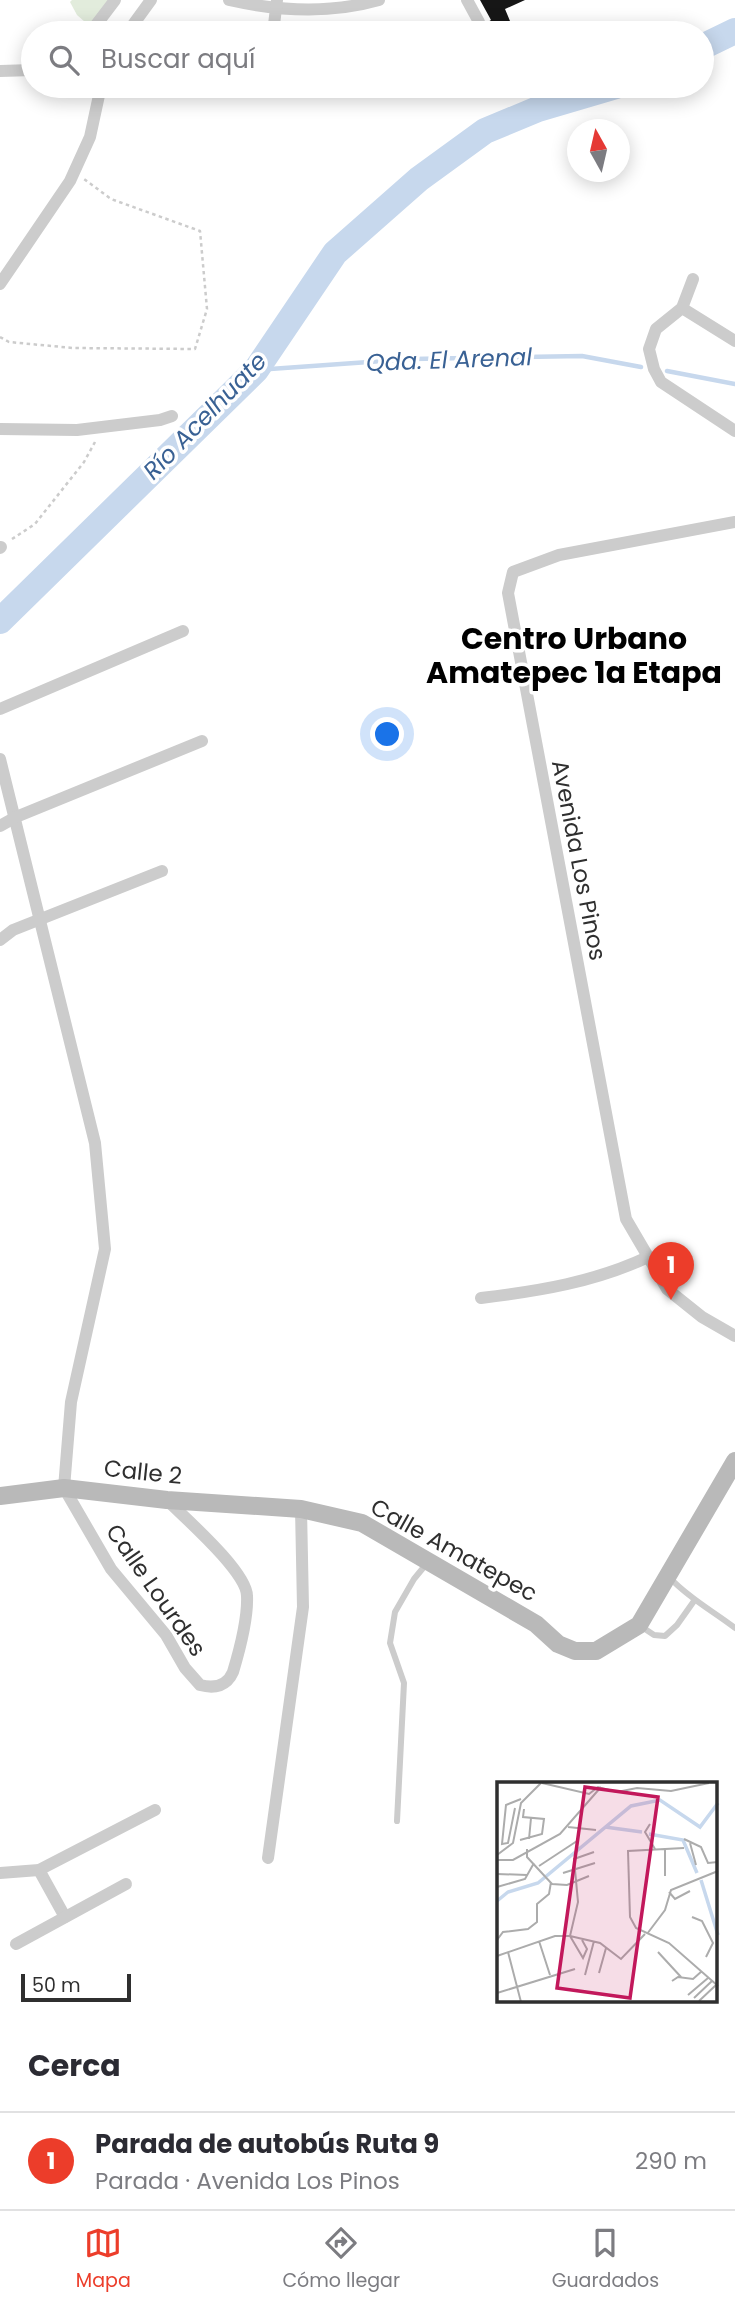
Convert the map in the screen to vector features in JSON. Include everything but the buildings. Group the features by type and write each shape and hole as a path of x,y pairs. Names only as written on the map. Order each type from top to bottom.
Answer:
{"street":[{"path":"99,21 115,0"},
{"path":"136,21 151,0"},
{"path":"229,0 324,8 379,0"},
{"path":"467,0 478,21"},
{"path":"0,71 21,70"},
{"path":"0,284 74,172 90,137 98,98"},
{"path":"693,279 682,307 656,329 649,349 654,369 661,382 735,431"},
{"path":"682,307 735,341"},
{"path":"0,429 77,430 160,420 172,415"},
{"name":"Avenida Los Pinos","path":"735,522 559,555 513,572 508,593 625,1219 667,1289 702,1317 735,1336"},
{"path":"0,709 183,631"},
{"path":"0,826 202,741"},
{"path":"0,759 95,1143 104,1249 71,1402 64,1488"},
{"path":"0,940 13,930 162,872"},
{"path":"481,1298 595,1278 648,1257"},
{"path":"639,1625 735,1461"},
{"name":"Calle 2","path":"0,1496 64,1488 167,1500 281,1508"},
{"name":"Calle Lourdes","path":"64,1488 111,1569 166,1636 194,1679 200,1685 215,1688 230,1679 238,1655 248,1594 239,1575 224,1557 167,1500"},
{"name":"Calle Amatepec","path":"281,1508 301,1509 362,1523 536,1624 558,1644 575,1651 596,1651 639,1625"},
{"path":"268,1858 303,1607 301,1509"},
{"path":"0,1873 39,1870 155,1810"},
{"path":"39,1870 65,1917"},
{"path":"16,1944 125,1884"}],"lane":[{"path":"397,1821 404,1683 390,1643 395,1612 414,1579 429,1560"},
{"path":"668,1576 694,1601 706,1606 735,1628"},
{"path":"639,1625 654,1635 665,1636 677,1625 694,1601"}],"path":[{"path":"0,337 9,342 73,348 195,349 207,309 200,231 111,199 74,172"},
{"path":"0,547 35,524 84,462 104,426"}],"green space":[{"path":"115,0 99,21 84,21 70,2"}],"waterway":[{"name":"Río Acelhuate","path":"714,41 735,31"},
{"name":"Río Acelhuate","path":"0,621 256,370 335,253 419,179 485,131 538,109 575,98"},
{"name":"Qda. El Arenal","path":"256,370 411,359 582,356 641,367"},
{"name":"Qda. El Arenal","path":"667,371 735,384"}],"place":[{"name":"Parada de autobús Ruta 9","path":"671,1300"}],"district":[{"name":"Centro Urbano Amatepec 1a Etapa","path":"574,656"}]}
